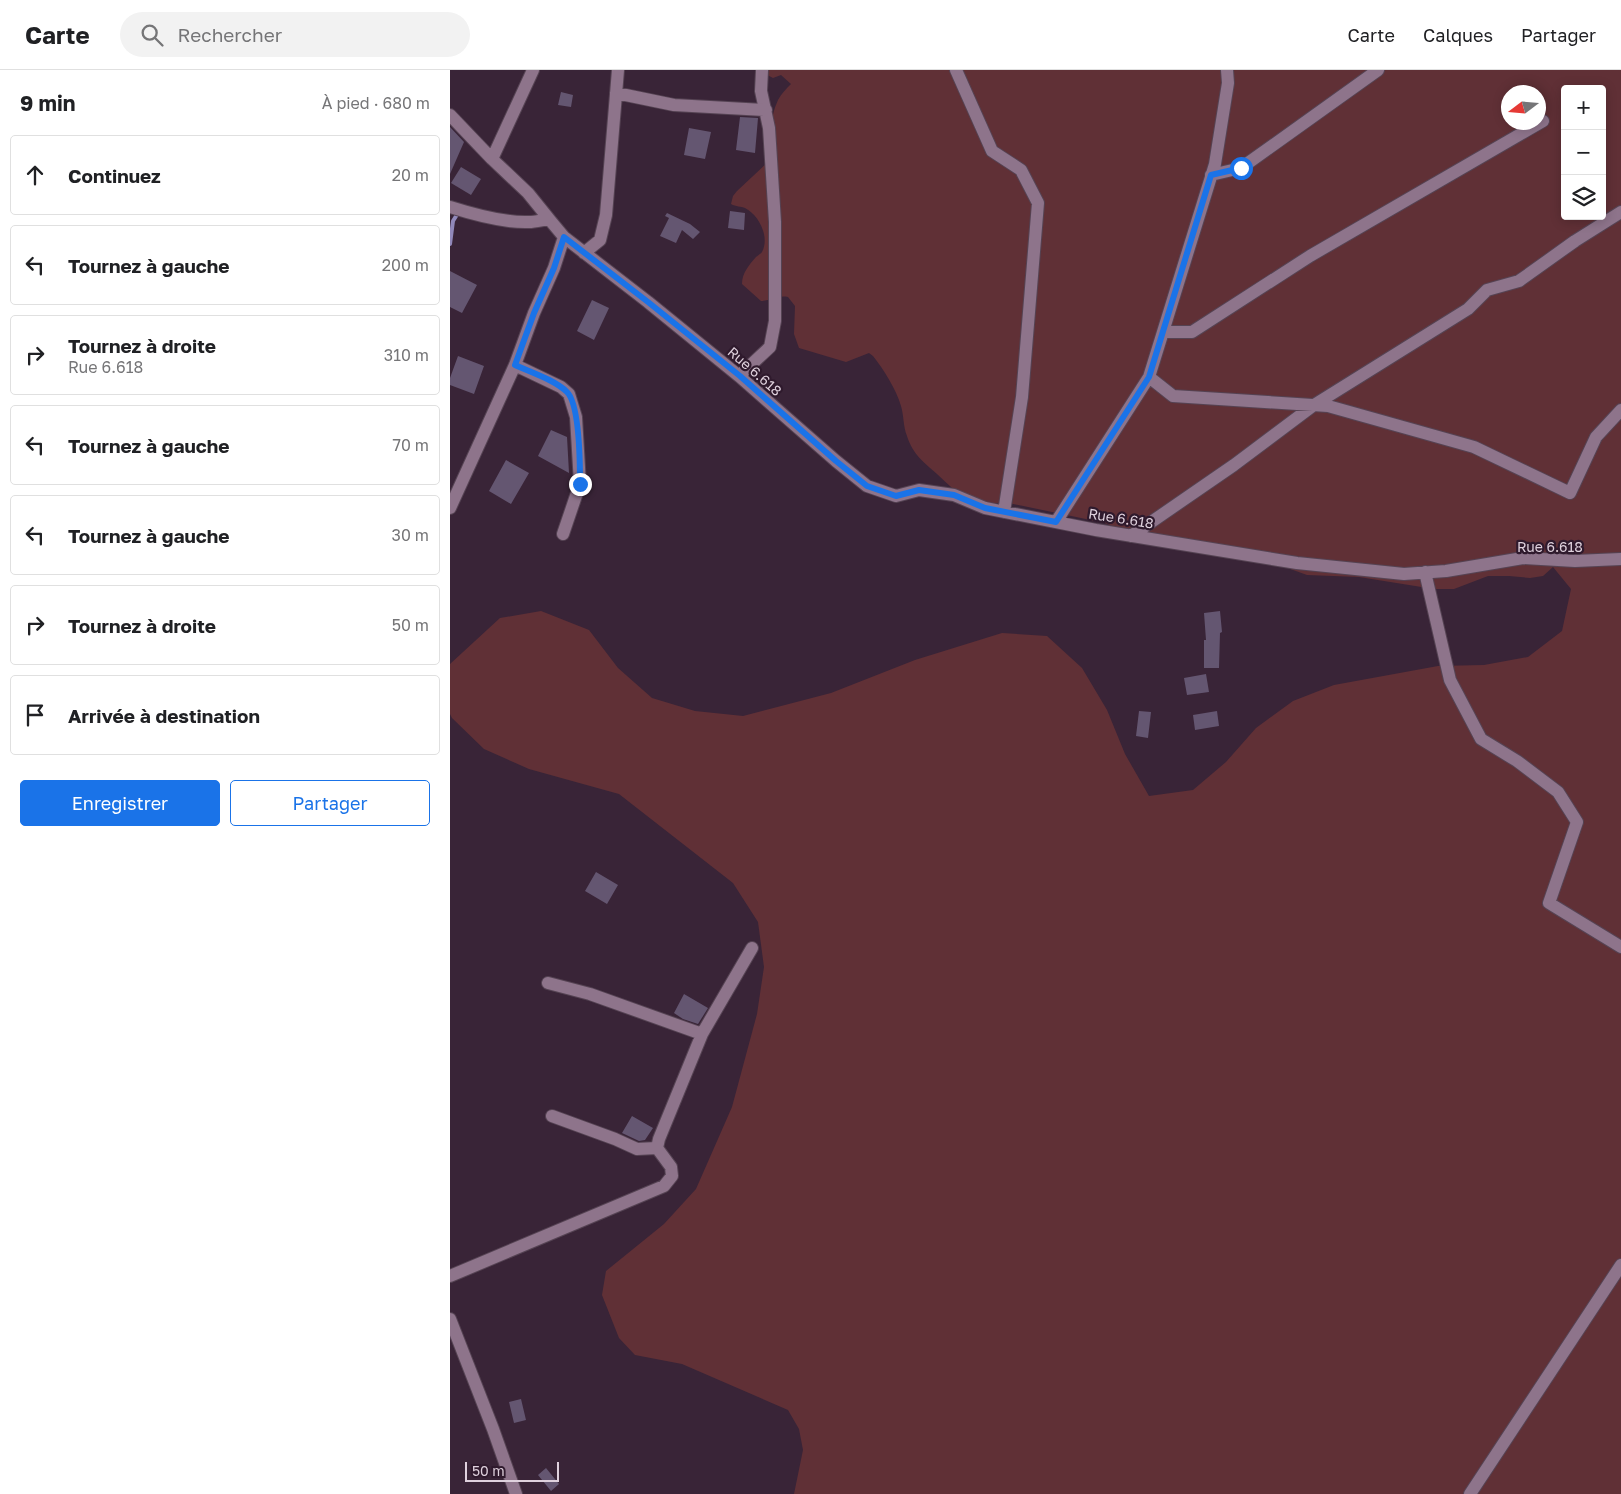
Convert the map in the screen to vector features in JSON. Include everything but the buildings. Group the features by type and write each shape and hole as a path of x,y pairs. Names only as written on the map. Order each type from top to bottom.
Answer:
{"street":[{"path":"492,159 533,70"},
{"path":"584,253 600,240 606,215 618,70"},
{"path":"740,376 770,347 775,321 775,222 769,128 761,91 762,70"},
{"path":"956,70 992,150 1021,170 1038,203 1022,397 1004,512"},
{"path":"1056,522 1149,377 1215,164 1228,83 1228,70"},
{"path":"1211,175 1241,168 1378,70"},
{"path":"616,93 674,105 766,110"},
{"name":"Rue 6.618","path":"450,115 528,193 564,237 740,376 867,486 896,496 919,490 954,495 985,508 1131,536 1298,563 1404,574 1446,571 1523,558 1584,561 1621,559"},
{"path":"1163,332 1192,332 1310,256 1527,130"},
{"path":"450,207 474,214 512,221 528,222 549,219"},
{"path":"1131,536 1314,406 1468,309 1487,290 1519,281 1621,212"},
{"path":"450,508 455,485 515,365 534,313 554,268 564,237"},
{"path":"515,365 561,387 569,394 576,417 580,484 564,534"},
{"path":"1149,377 1173,396 1328,406 1474,447 1570,493 1596,437 1621,410"},
{"path":"1425,572 1450,680 1481,739 1517,761 1558,792 1577,822 1549,903 1621,948"},
{"path":"450,1276 664,1186 672,1176 671,1167 657,1148 659,1139 702,1034 752,948"},
{"path":"548,983 590,994 702,1034"},
{"path":"552,1116 637,1149 657,1148"},
{"path":"1470,1494 1621,1265"},
{"path":"450,1319 516,1494"}],"shaded area":[{"path":"758,70 1621,70 1621,1494 794,1494 803,1450 799,1429 788,1410 682,1364 635,1355 619,1338 602,1295 606,1271 664,1224 696,1189 732,1107 757,1014 764,967 758,922 733,883 619,794 529,769 484,749 452,718 450,714 450,664 500,618 541,611 589,630 618,668 652,698 695,711 743,716 831,693 915,660 1002,633 1047,636 1082,668 1107,710 1125,754 1149,796 1193,790 1226,762 1256,728 1293,701 1334,685 1438,666 1484,665 1528,657 1562,631 1571,589 1553,567 1543,576 1530,578 1488,576 1454,589 1434,589 1359,577 1307,575 1271,562 1117,528 1105,523 1004,502 978,502 961,495 923,462 912,448 906,432 899,400 885,373 873,356 869,353 846,362 799,348 794,334 795,306 788,297 761,301 742,284 746,269 762,252 765,240 762,227 755,216 743,207 731,204 733,196 737,191 769,161 770,130 775,107 779,98 791,84 781,75 773,78"}],"waterway":[{"path":"450,244 453,221 458,213"}],"route":[{"path":"580,484 576,417 569,394 561,387 515,365 534,313 554,268 564,237 740,376 867,486 896,496 919,490 954,495 985,508 1056,522 1149,377 1211,175 1241,168"}]}
